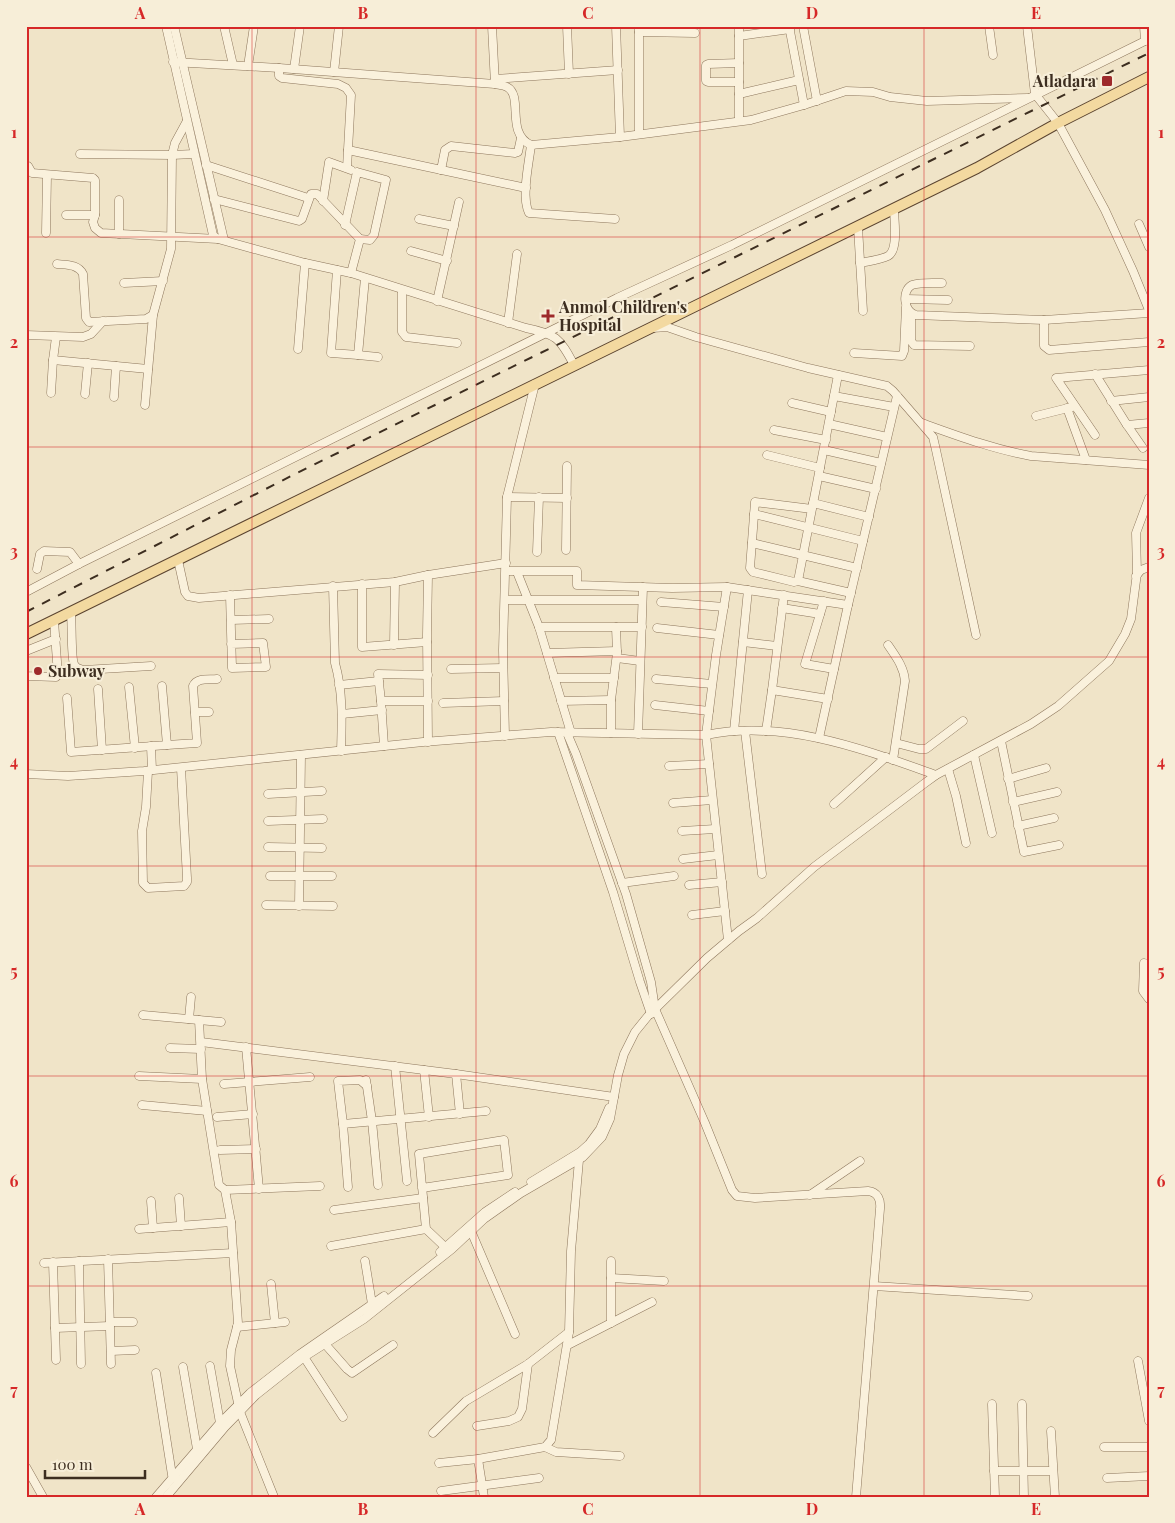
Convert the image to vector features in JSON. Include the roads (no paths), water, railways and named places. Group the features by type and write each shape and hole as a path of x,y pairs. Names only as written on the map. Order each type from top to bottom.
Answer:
{"main road":[{"path":"26,634 977,168 1058,123 1149,77"}],"street":[{"path":"166,26 178,62 206,164 221,240"},
{"path":"174,26 187,121 194,154 213,235 221,240"},
{"path":"224,26 233,65"},
{"path":"248,66 254,26"},
{"path":"294,69 300,26"},
{"path":"334,72 339,26"},
{"path":"492,26 495,82"},
{"path":"567,26 569,74"},
{"path":"616,26 620,137"},
{"path":"739,26 739,122"},
{"path":"803,26 817,101"},
{"path":"989,26 992,54"},
{"path":"911,314 1044,320 1149,312 1145,290 1058,123 1032,96 1026,26"},
{"path":"26,592 617,298 732,245 1147,40 1144,26"},
{"path":"739,36 790,28 804,105"},
{"path":"639,134 639,29 695,33"},
{"path":"178,62 495,82 618,70"},
{"path":"739,63 708,64 705,68 706,81 708,82 739,82"},
{"path":"279,68 279,76 282,78 338,84 346,88 350,94 347,168"},
{"path":"739,94 799,80"},
{"path":"441,170 444,150 451,146 518,152 520,138 514,96 507,87 495,82"},
{"path":"520,138 531,145 620,137 739,122 804,105 846,91 856,90 927,101 1032,96"},
{"path":"145,405 153,315 171,249 172,155 175,143 187,121"},
{"path":"531,145 526,188 526,206 529,213 615,219"},
{"path":"348,150 526,188"},
{"path":"80,154 194,154"},
{"path":"214,200 299,221 302,219 308,198 314,193 360,239 370,240 374,235 386,180 329,162 323,201"},
{"path":"206,164 308,198"},
{"path":"26,166 32,173 93,178 95,180 93,222 101,233 221,240 350,273 508,323 548,333 561,343 574,365"},
{"path":"345,225 356,172"},
{"path":"46,233 47,175"},
{"path":"119,200 119,234"},
{"path":"437,301 459,202"},
{"path":"860,263 889,256 893,251 895,245 894,209"},
{"path":"66,215 94,215"},
{"path":"418,219 454,226"},
{"path":"1139,224 1149,248"},
{"path":"858,226 863,311"},
{"path":"350,273 360,239"},
{"path":"411,251 447,261"},
{"path":"508,323 517,254"},
{"path":"298,349 305,262"},
{"path":"57,264 80,268 83,274 86,318 89,322 146,319 153,315"},
{"path":"337,270 331,353 378,357"},
{"path":"358,355 365,278"},
{"path":"124,283 163,281"},
{"path":"854,353 902,356 904,351 906,290 918,284 942,283"},
{"path":"402,290 402,332 406,337 457,343"},
{"path":"906,303 948,300"},
{"path":"906,303 911,314 911,341 914,345 970,346"},
{"path":"1044,320 1044,346 1049,350 1149,342"},
{"path":"26,335 83,337 90,334 103,321"},
{"path":"649,329 667,327 696,337 838,375 887,386 933,437 976,635"},
{"path":"51,392 56,337"},
{"path":"53,360 148,369"},
{"path":"85,394 88,363"},
{"path":"114,397 116,366"},
{"path":"1086,460 1071,407 1056,378 1149,370"},
{"path":"1095,374 1127,426 1144,448"},
{"path":"798,581 838,375"},
{"path":"505,736 503,668 507,497 535,384"},
{"path":"834,396 894,407"},
{"path":"819,738 897,396"},
{"path":"1111,401 1149,396"},
{"path":"792,403 831,412"},
{"path":"1036,416 1071,407"},
{"path":"1071,407 1096,435"},
{"path":"920,422 1011,453 1149,465"},
{"path":"1127,426 1149,423"},
{"path":"829,424 887,437"},
{"path":"774,430 826,440"},
{"path":"824,450 882,463"},
{"path":"767,455 876,489"},
{"path":"566,550 567,466"},
{"path":"507,497 567,498"},
{"path":"537,552 539,497"},
{"path":"156,1497 229,1422 262,1382 372,1304 446,1247 471,1231 484,1219 594,1146 602,1137 610,1119 624,1054 635,1032 653,1011 707,958 757,918 827,856 936,775 1031,724 1058,706 1109,661 1125,634 1130,619 1136,576 1136,534 1149,498"},
{"path":"851,593 754,572 750,568 755,502 813,506 869,517"},
{"path":"754,514 863,541"},
{"path":"752,542 857,568"},
{"path":"37,569 40,554 44,551 70,552 79,564"},
{"path":"178,560 184,592 188,596 199,598 395,582 428,575 506,567 517,572 577,571 577,585 727,587 848,605"},
{"path":"1136,576 1141,570 1149,567"},
{"path":"517,572 539,627 569,733 622,883 651,982 653,1011"},
{"path":"428,575 428,742"},
{"path":"394,644 395,582"},
{"path":"362,584 362,647 427,642"},
{"path":"333,586 334,663 339,684 342,714 341,751"},
{"path":"638,734 643,587"},
{"path":"727,587 706,735 728,940"},
{"path":"734,731 748,590"},
{"path":"230,595 231,644 232,668 266,667 263,643 231,644"},
{"path":"766,731 784,596"},
{"path":"505,600 642,600"},
{"path":"824,601 805,664 834,670"},
{"path":"661,602 724,607"},
{"path":"782,608 820,614"},
{"path":"71,612 73,657 77,668 84,670 151,666"},
{"path":"231,620 268,620"},
{"path":"26,675 56,677 58,675 54,621"},
{"path":"539,627 642,627"},
{"path":"611,733 611,700 617,654 616,627"},
{"path":"657,628 719,635"},
{"path":"26,651 56,639"},
{"path":"743,642 778,646"},
{"path":"834,804 890,758 896,744 905,681 900,662 888,645"},
{"path":"547,653 617,654 640,661"},
{"path":"451,669 503,668"},
{"path":"384,746 378,674 428,675"},
{"path":"554,678 614,678"},
{"path":"67,698 71,752 197,743 193,686 198,680 217,679"},
{"path":"656,679 712,684"},
{"path":"339,684 379,681"},
{"path":"162,686 167,745"},
{"path":"129,687 135,748"},
{"path":"98,689 102,750"},
{"path":"772,690 828,699"},
{"path":"561,701 611,700"},
{"path":"381,701 428,701"},
{"path":"444,703 504,701"},
{"path":"655,705 709,711"},
{"path":"342,714 382,710"},
{"path":"195,712 209,712"},
{"path":"896,744 926,749 963,721"},
{"path":"26,774 68,776 150,771 384,746 558,732 706,735 725,731 785,731 874,752 936,775"},
{"path":"746,731 762,874"},
{"path":"558,732 640,982 705,1123 732,1190 737,1196 747,1198 868,1191 876,1193 881,1204 856,1497"},
{"path":"1001,741 1024,852 1059,846"},
{"path":"151,746 150,771 142,831 143,883 148,888 184,886 186,882 181,768"},
{"path":"298,906 301,755"},
{"path":"974,755 992,833"},
{"path":"670,766 709,764"},
{"path":"1008,778 1046,768"},
{"path":"948,769 966,843"},
{"path":"268,794 322,791"},
{"path":"1013,802 1057,792"},
{"path":"674,804 712,800"},
{"path":"1018,826 1054,818"},
{"path":"268,821 323,819"},
{"path":"682,831 716,829"},
{"path":"268,847 322,848"},
{"path":"683,859 718,855"},
{"path":"270,876 332,876"},
{"path":"622,883 674,876"},
{"path":"689,885 722,882"},
{"path":"266,905 333,906"},
{"path":"692,915 725,911"},
{"path":"1144,963 1143,991 1149,999"},
{"path":"189,1019 191,997"},
{"path":"142,1015 221,1022"},
{"path":"199,1020 202,1079 219,1186 225,1190 320,1186"},
{"path":"170,1048 201,1043 246,1047 456,1074 614,1097"},
{"path":"246,1047 259,1189"},
{"path":"395,1066 407,1181"},
{"path":"424,1070 429,1117"},
{"path":"456,1074 460,1114"},
{"path":"139,1076 202,1079"},
{"path":"224,1084 310,1077"},
{"path":"348,1187 338,1081 360,1080 366,1083 372,1121 378,1185"},
{"path":"142,1105 206,1111"},
{"path":"343,1124 486,1111"},
{"path":"217,1116 253,1114"},
{"path":"422,1188 508,1175 504,1140 419,1154 422,1188 426,1229 446,1247"},
{"path":"220,1150 256,1149"},
{"path":"166,1497 176,1478 197,1449 220,1423 304,1357 364,1319 497,1203 577,1158"},
{"path":"545,1447 551,1440 568,1345 571,1251 577,1158"},
{"path":"810,1195 860,1161"},
{"path":"225,1190 231,1222 238,1322 231,1350 230,1366 239,1409 274,1497"},
{"path":"179,1198 181,1226"},
{"path":"334,1210 423,1198"},
{"path":"151,1201 153,1228"},
{"path":"139,1229 231,1222"},
{"path":"331,1246 426,1229"},
{"path":"471,1231 515,1334"},
{"path":"44,1263 234,1253"},
{"path":"108,1260 111,1364"},
{"path":"79,1261 82,1364"},
{"path":"611,1261 611,1323"},
{"path":"53,1262 56,1360"},
{"path":"365,1262 372,1304"},
{"path":"611,1278 664,1281"},
{"path":"271,1284 275,1323"},
{"path":"874,1286 1028,1296"},
{"path":"568,1345 652,1302"},
{"path":"55,1328 133,1322"},
{"path":"236,1327 285,1322"},
{"path":"433,1433 466,1401 528,1364 569,1332"},
{"path":"325,1344 346,1369 352,1373 393,1345"},
{"path":"111,1351 135,1350"},
{"path":"304,1357 343,1417"},
{"path":"1138,1361 1149,1421"},
{"path":"477,1426 509,1421 518,1417 522,1409 528,1364"},
{"path":"210,1366 220,1423"},
{"path":"183,1367 197,1449"},
{"path":"156,1373 176,1478"},
{"path":"992,1404 995,1497"},
{"path":"1022,1404 1024,1497"},
{"path":"1051,1431 1055,1497"},
{"path":"439,1463 545,1447 560,1452 620,1456"},
{"path":"1104,1447 1149,1447"},
{"path":"478,1458 484,1497"},
{"path":"26,1468 28,1477 43,1497"},
{"path":"994,1471 1053,1471"},
{"path":"1107,1478 1149,1476"},
{"path":"441,1492 539,1478"}],"railway":[{"path":"26,612 293,475 1149,53"}],"place":[{"name":"Atladara","path":"1107,81"},
{"name":"Anmol Children's Hospital","path":"548,316"},
{"name":"Subway","path":"38,671"}]}
